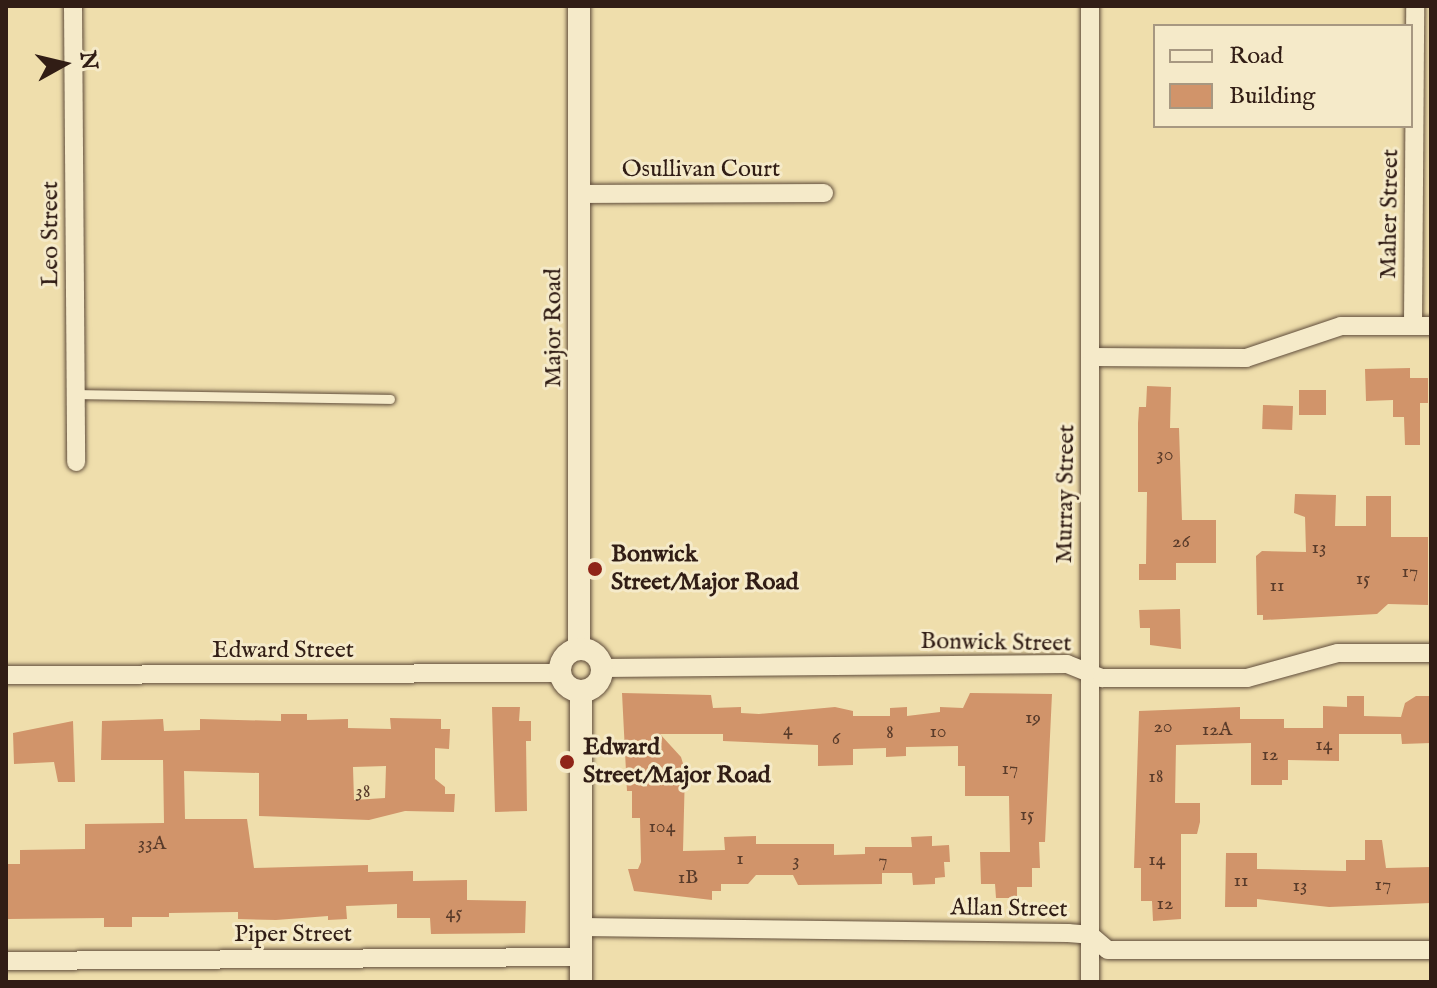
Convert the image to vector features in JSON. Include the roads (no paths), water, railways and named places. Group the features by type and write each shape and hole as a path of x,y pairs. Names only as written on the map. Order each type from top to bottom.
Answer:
{"street":[{"name":"Leo Street","path":"73,6 76,462"},
{"name":"Major Road","path":"579,6 579,649"},
{"name":"Murray Street","path":"1090,6 1090,982"},
{"name":"Maher Street","path":"1415,6 1422,326"},
{"name":"Osullivan Court","path":"579,194 824,193"},
{"path":"1092,357 1246,358 1341,326 1422,326"},
{"path":"579,649 592,652 602,668 597,684 581,691 570,687 561,673 563,660 579,649"},
{"name":"Bonwick Street","path":"602,668 1067,664 1088,669 1102,678 1247,678 1338,653 1431,653"},
{"name":"Edward Street","path":"6,675 561,673"},
{"path":"581,691 581,982"},
{"name":"Allan Street","path":"581,927 1090,935 1108,950 1431,950"},
{"name":"Piper Street","path":"6,961 581,957"}],"lane":[{"path":"76,394 390,399"}],"place":[{"name":"Bonwick Street/Major Road","path":"595,569"},
{"name":"Edward Street/Major Road","path":"567,762"}]}
